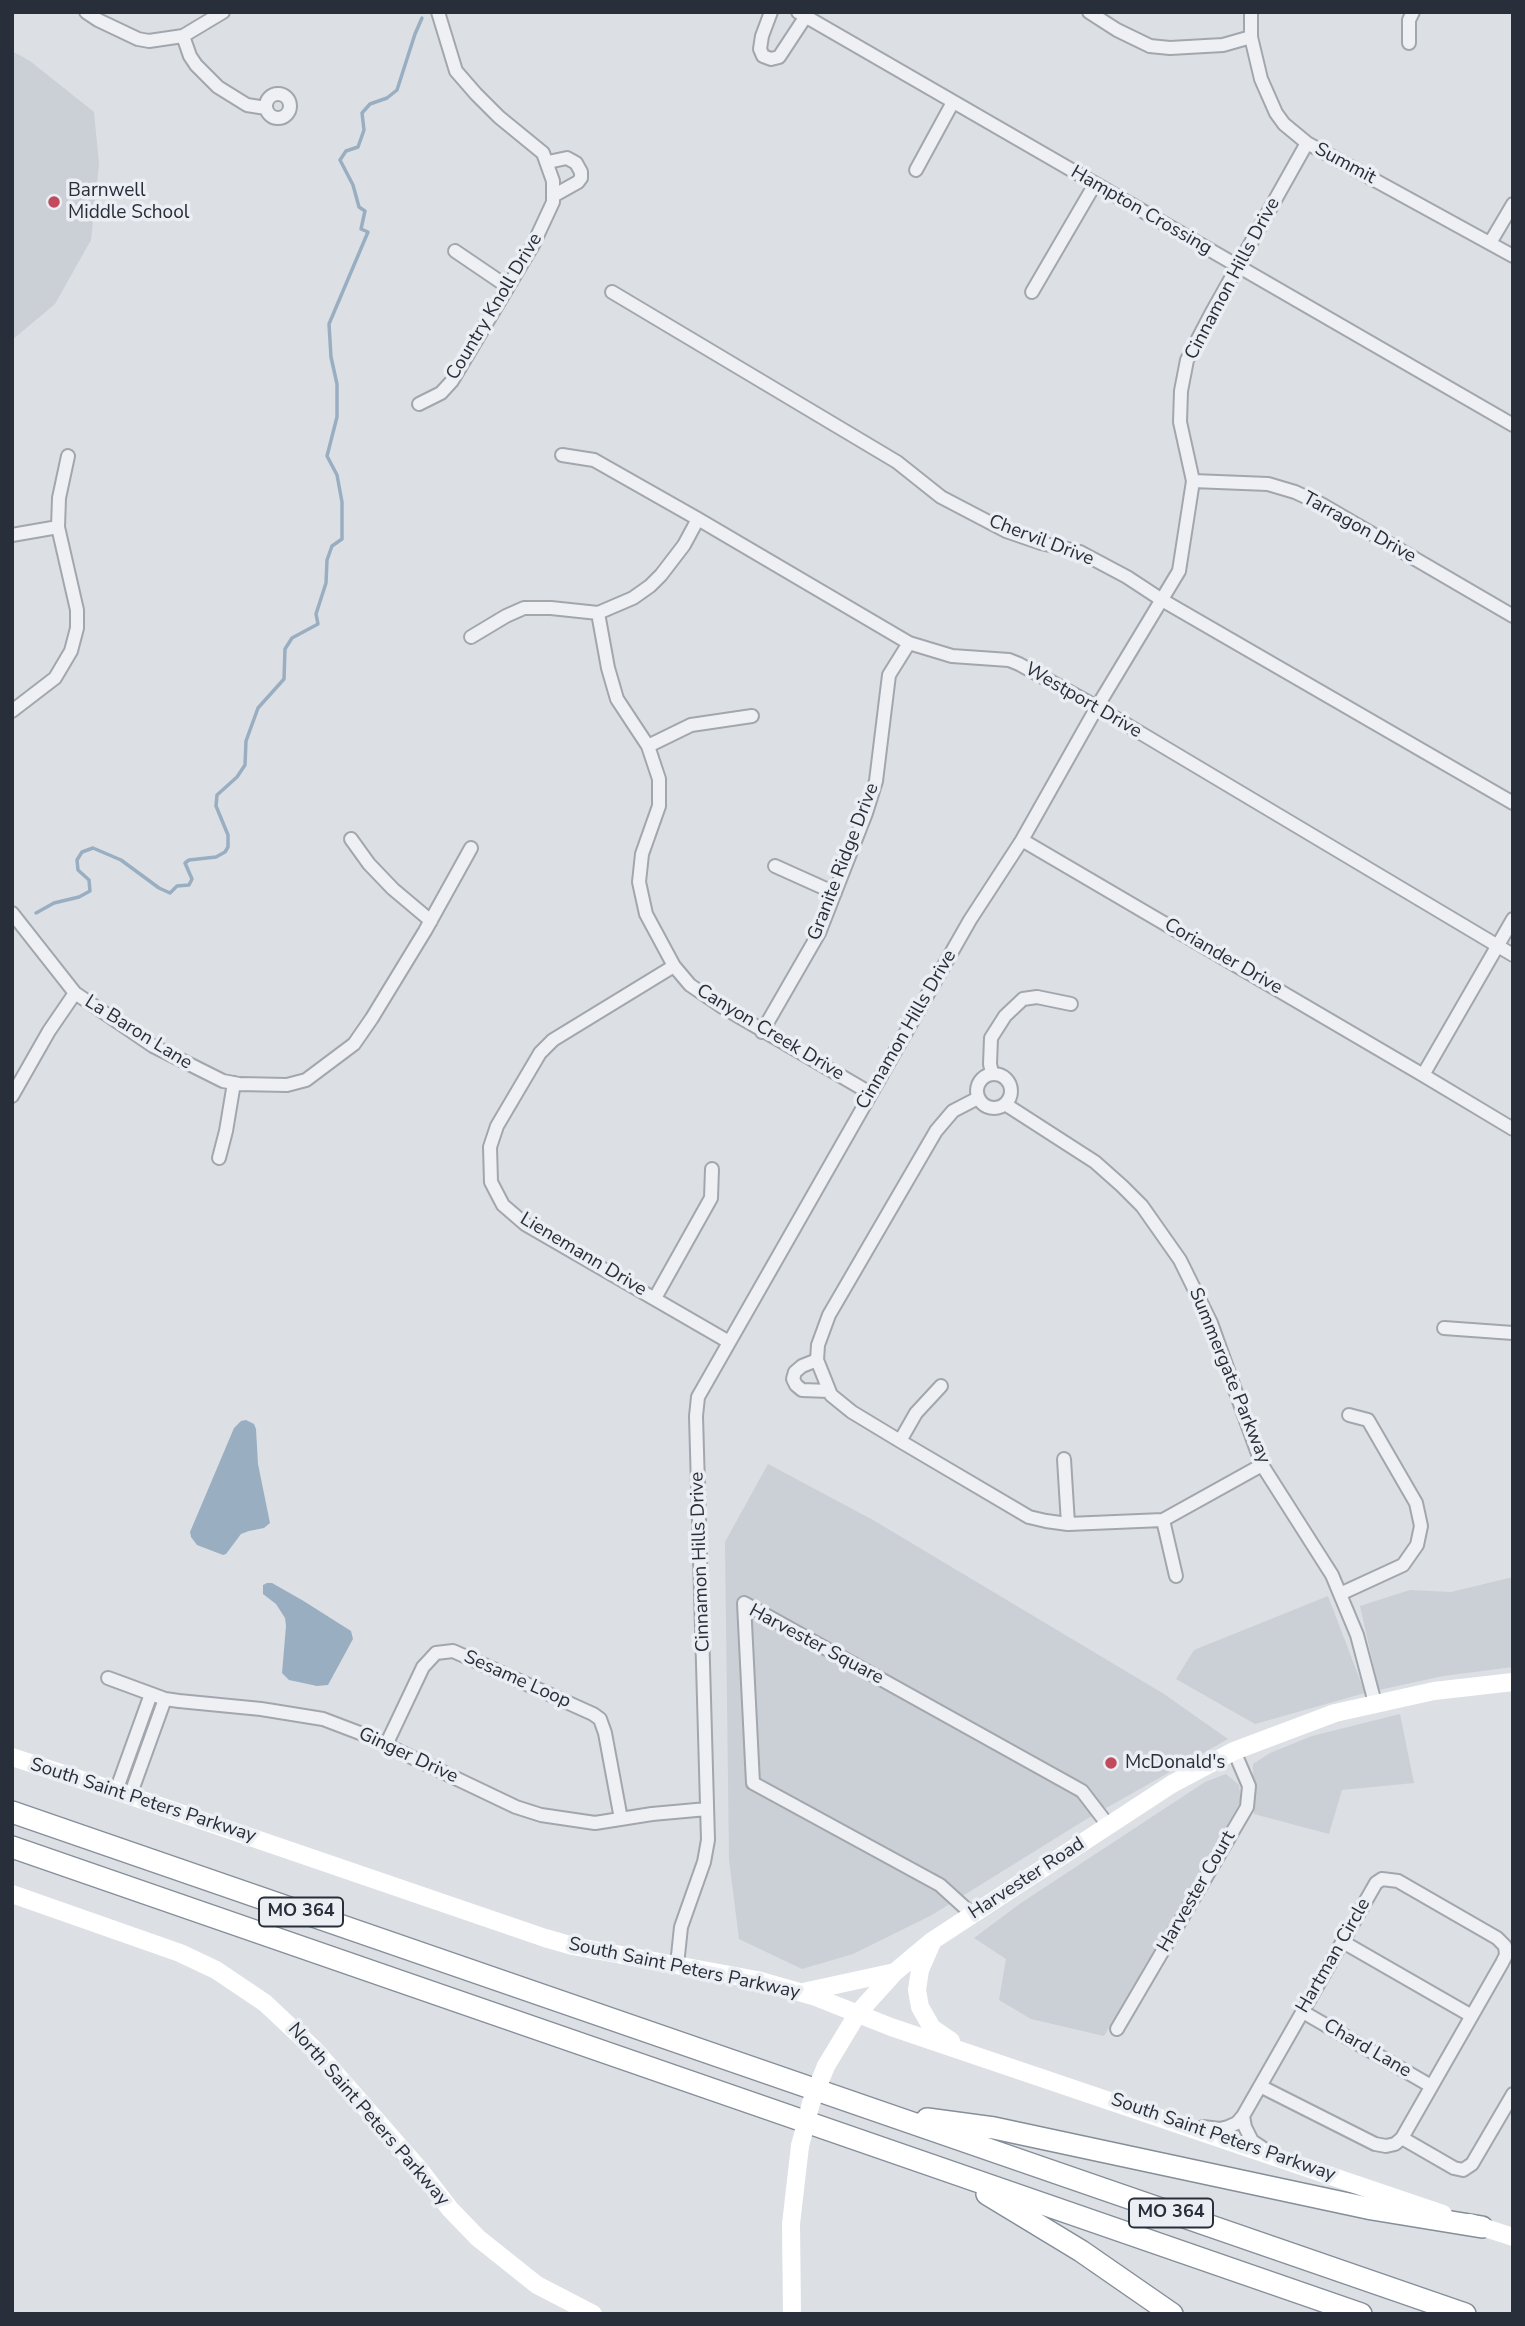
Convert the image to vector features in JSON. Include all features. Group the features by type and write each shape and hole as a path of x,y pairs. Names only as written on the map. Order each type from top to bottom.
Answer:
{"highway":[{"name":"MO 364","path":"12,1812 1465,2314"},
{"name":"MO 364","path":"12,1847 1361,2314"},
{"path":"877,2111 994,2128 1372,2209 1482,2227"},
{"path":"946,2170 1081,2251 1172,2314"}],"main road":[{"name":"Harvester Road","path":"792,2314 791,2224 800,2146 811,2103 826,2066 858,2013 895,1972 932,1941 1108,1825 1172,1784 1234,1751 1328,1715 1375,1703 1434,1691 1511,1682"},
{"name":"South Saint Peters Parkway","path":"12,1757 545,1938 573,1946 757,1980 800,1992 891,2027 1513,2237"},
{"name":"North Saint Peters Parkway","path":"12,1894 180,1953 216,1970 265,2003 294,2028 331,2067 450,2209 478,2238 537,2285 593,2314"},
{"path":"932,1941 920,1970 917,1990 920,2007 932,2028 963,2050"},
{"path":"800,1992 895,1972"}],"street":[{"path":"86,12 138,39 159,41 183,36 223,12"},
{"path":"438,12 456,71 492,109 543,153 548,162 567,158 576,163 581,172 578,183 553,196"},
{"name":"Hampton Crossing","path":"771,12 760,42 760,53 771,59 779,57 802,14 1513,425"},
{"path":"1089,12 1150,46 1170,48 1223,45 1251,37"},
{"name":"Summit","path":"1251,12 1251,37 1261,79 1276,113 1284,124 1307,144 1513,256"},
{"path":"1409,43 1409,20 1413,12"},
{"path":"183,36 195,65 218,87 247,105 266,108"},
{"path":"916,170 953,102"},
{"name":"Cinnamon Hills Drive","path":"677,1965 681,1927 704,1862 708,1840 696,1416 698,1397 970,920 1022,840 1097,707 1179,571 1193,481 1180,422 1181,391 1187,360 1307,144"},
{"name":"Country Knoll Drive","path":"419,404 441,393 452,381 546,222 553,202 553,181 548,162"},
{"path":"1032,292 1095,184"},
{"path":"1490,243 1513,204"},
{"path":"455,251 508,287"},
{"name":"Chervil Drive","path":"612,292 877,450 941,497 1006,531 1080,552 1127,577 1162,600 1513,803"},
{"path":"12,710 55,678 71,651 77,610 58,527 68,456"},
{"name":"Westport Drive","path":"562,456 594,460 909,643 952,656 1009,660 1097,707 1513,955"},
{"name":"Tarragon Drive","path":"1193,481 1268,484 1295,492 1321,504 1513,616"},
{"path":"471,637 524,608 551,607 598,613 633,598 650,586 684,545 698,519"},
{"path":"12,535 58,527"},
{"name":"Canyon Creek Drive","path":"598,613 608,668 617,699 648,746 659,779 659,806 642,855 639,882 646,914 674,965 690,985 762,1032 870,1093"},
{"name":"Granite Ridge Drive","path":"762,1032 819,933 835,893 876,781 889,675 909,643"},
{"path":"648,746 691,725 752,716"},
{"path":"351,839 393,889 431,921"},
{"name":"Coriander Drive","path":"1022,840 1513,1129"},
{"name":"La Baron Lane","path":"12,913 75,993 153,1046 223,1081 286,1086 306,1080 354,1044 431,921 471,848"},
{"path":"775,866 835,893"},
{"path":"1423,1074 1513,919"},
{"name":"Lienemann Drive","path":"674,965 553,1040 540,1053 497,1126 490,1147 491,1182 503,1205 525,1224 729,1342"},
{"path":"12,1096 49,1031 75,993"},
{"path":"992,1073 991,1038 1005,1016 1023,999 1037,997 1071,1004"},
{"path":"992,1073 1000,1074 1009,1082 1011,1093 1000,1107 989,1107 978,1098 976,1091 979,1081 992,1073"},
{"path":"219,1158 234,1083"},
{"path":"978,1098 953,1111 936,1132 829,1315 818,1345 817,1360 829,1391 852,1412 1029,1517 1068,1524 1163,1520 1262,1465"},
{"name":"Summergate Parkway","path":"1005,1104 1095,1162 1147,1203 1180,1260 1211,1323 1262,1465 1332,1575 1357,1635 1375,1703"},
{"path":"655,1297 711,1198 712,1169"},
{"path":"1444,1328 1513,1333"},
{"path":"817,1360 802,1366 795,1372 793,1379 802,1390 829,1391"},
{"path":"900,1441 916,1413 941,1386"},
{"path":"1340,1594 1403,1565 1416,1545 1421,1526 1416,1503 1368,1420 1349,1415"},
{"path":"1064,1459 1068,1524"},
{"path":"1163,1520 1177,1576"},
{"name":"Harvester Square","path":"973,1914 940,1885 752,1783 744,1603 1083,1791 1108,1825"},
{"name":"Sesame Loop","path":"386,1745 427,1661 436,1653 453,1651 600,1719 606,1733 621,1819"},
{"name":"Ginger Drive","path":"108,1678 164,1699 303,1714 344,1727 529,1812 584,1822 707,1809"},
{"path":"123,1793 151,1693"},
{"path":"123,1793 164,1699"},
{"name":"Harvester Court","path":"1117,2028 1247,1807 1248,1786 1234,1751"},
{"name":"Hartman Circle","path":"1243,2116 1376,1883 1382,1878 1398,1881 1509,1945 1507,1966 1470,2015 1402,2138"},
{"path":"1343,1942 1470,2015"},
{"name":"Chard Lane","path":"1303,2012 1431,2086"},
{"path":"1260,2086 1375,2144 1386,2146 1395,2144 1402,2138 1454,2168 1463,2170 1472,2164 1513,2094"},
{"path":"1192,2127 1220,2129 1237,2123 1243,2116"},
{"path":"1243,2116 1252,2141 1273,2155"}],"shaded area":[{"name":"Barnwell Middle School","path":"12,51 30,61 94,112 99,164 91,240 55,304 12,340"},
{"path":"768,1464 873,1520 1164,1694 1228,1739 1085,1820 932,1915 853,1954 802,1969 739,1939 729,1860 725,1542"},
{"path":"1513,1577 1513,1667 1443,1676 1379,1690 1360,1606 1410,1590 1451,1592"},
{"path":"1328,1596 1365,1693 1255,1724 1176,1679 1194,1650"},
{"path":"1400,1714 1414,1783 1342,1790 1329,1834 1254,1814 1253,1764 1270,1753 1312,1736"},
{"path":"1226,1774 1239,1785 1241,1801 1104,2036 1031,2019 999,2000 1006,1959 974,1938 1021,1903 1205,1782"}],"water":[{"path":"246,1420 254,1424 256,1429 258,1464 270,1523 264,1528 241,1534 223,1555 197,1545 190,1532 234,1428"},
{"path":"272,1583 302,1600 351,1631 353,1639 328,1685 317,1686 289,1680 282,1673 285,1618 276,1604 263,1594 263,1585"}],"waterway":[{"path":"36,913 54,903 79,897 90,891 89,880 78,870 77,860 82,852 93,848 121,860 170,893 177,886 189,885 192,879 185,863 189,860 216,857 228,847 228,835 216,806 217,795 237,777 245,765 246,741 258,708 284,679 285,649 292,638 318,624 316,614 326,583 327,560 332,546 342,539 342,502 337,475 327,456 337,417 337,384 331,357 329,324 368,232 361,229 365,211 359,207 353,185 340,160 346,151 358,147 364,130 362,113 370,104 387,98 397,90 422,18"}],"place":[{"name":"Barnwell Middle School","path":"54,202"},
{"name":"McDonald's","path":"1111,1763"}]}
